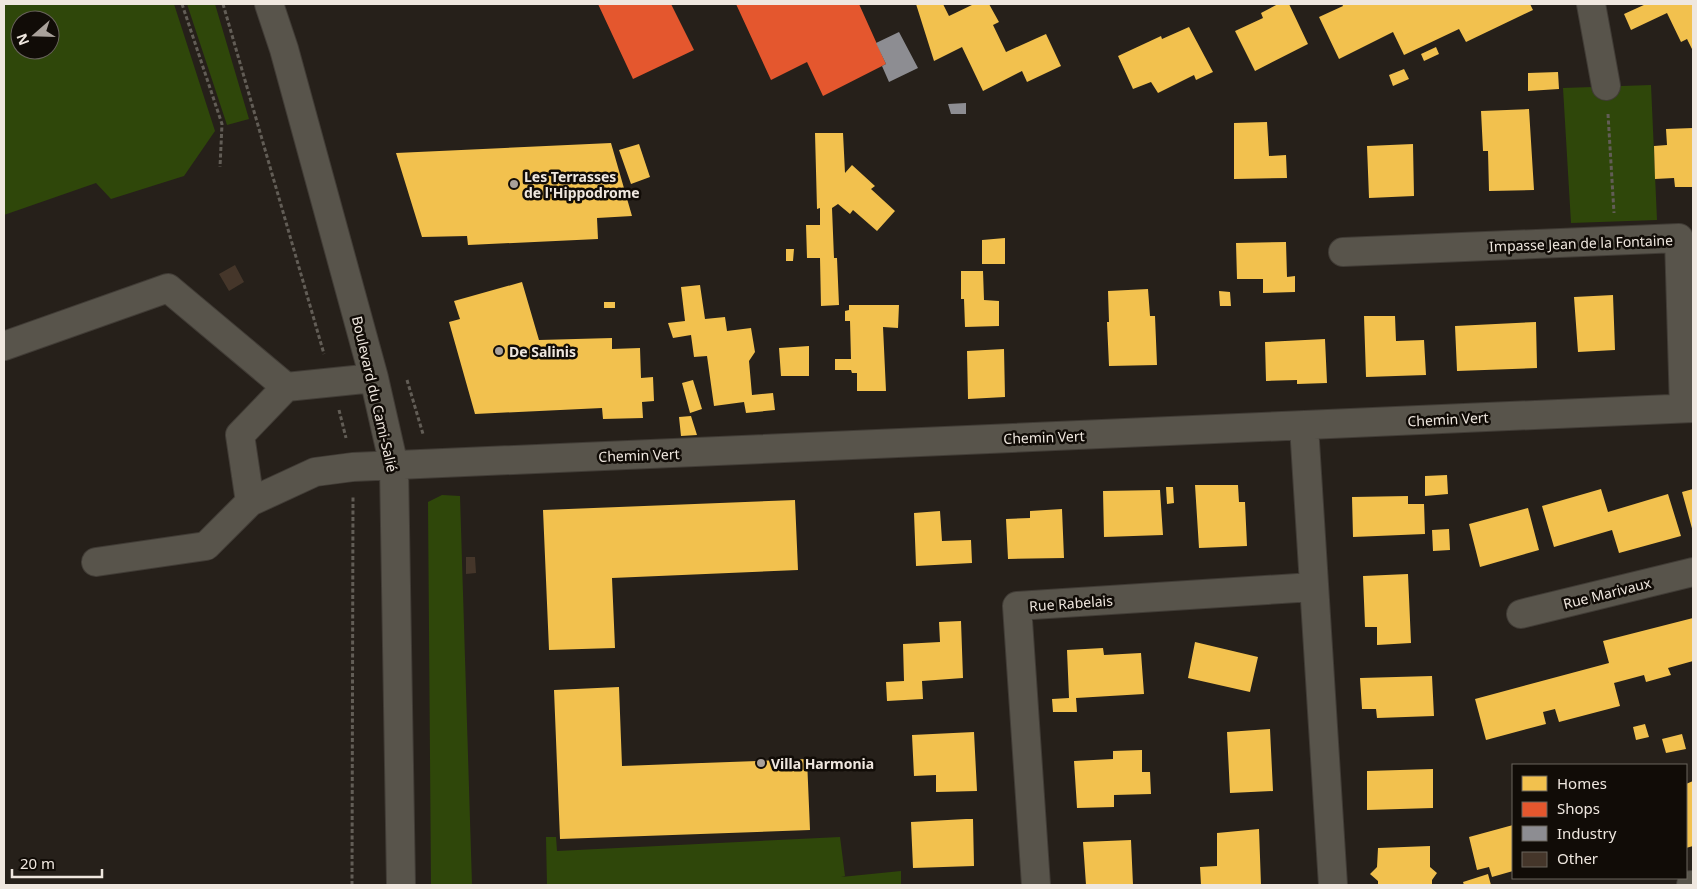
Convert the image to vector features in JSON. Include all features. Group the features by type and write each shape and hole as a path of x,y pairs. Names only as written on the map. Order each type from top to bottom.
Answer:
{"street":[{"name":"Boulevard du Cami-Salié","path":"269,4 284,49 374,378 394,466 401,885"},
{"path":"1591,4 1606,86"},
{"name":"Impasse Jean de la Fontaine","path":"1344,252 1686,238 1688,408"},
{"path":"4,346 168,288 286,387"},
{"path":"96,562 206,546 250,502 240,435 286,387 374,378"},
{"name":"Chemin Vert","path":"250,502 315,472 353,467 1688,408"},
{"path":"1304,426 1333,885"},
{"name":"Rue Marivaux","path":"1521,614 1693,572"},
{"name":"Rue Rabelais","path":"1036,885 1017,606 1313,587"}],"path":[{"path":"182,4 222,124 220,167"},
{"path":"1606,86 1615,241"}],"green space":[{"path":"4,4 174,4 215,131 184,176 111,199 96,183 4,215"},
{"path":"187,4 215,4 249,119 227,125"},
{"path":"1651,85 1657,220 1571,223 1563,88"},
{"path":"442,495 460,496 472,885 431,885 428,502"},
{"path":"546,837 556,837 557,851 840,837 845,876 841,877 901,871 901,885 547,885"}],"building: Homes":[{"path":"916,4 943,4 949,16 974,4 989,4 999,22 993,25 1006,52 1046,34 1061,66 1027,82 1022,71 983,91 962,47 934,61"},
{"path":"1278,4 1289,4 1308,44 1255,71 1235,31 1263,18 1261,13"},
{"path":"1342,4 1530,4 1533,10 1466,42 1459,29 1404,55 1393,32 1339,59 1319,17 1343,6"},
{"path":"1646,4 1693,4 1693,51 1687,39 1681,42 1667,13 1631,30 1624,14"},
{"path":"1189,27 1213,72 1196,80 1194,75 1158,93 1151,82 1133,89 1118,56 1161,36 1162,39"},
{"path":"1436,47 1439,54 1424,61 1421,54"},
{"path":"1404,69 1409,79 1393,86 1389,75"},
{"path":"1558,72 1559,89 1528,91 1528,73"},
{"path":"1529,109 1534,190 1489,191 1488,151 1483,151 1481,111"},
{"path":"1267,122 1269,156 1286,155 1287,178 1234,179 1234,123"},
{"path":"1693,128 1693,187 1675,187 1674,178 1655,179 1654,146 1667,145 1666,129"},
{"path":"815,133 843,133 845,173 852,165 875,186 871,189 895,211 877,231 853,210 850,214 838,204 832,208 834,258 837,258 839,305 821,306 820,258 807,258 806,225 820,225 820,208 817,209"},
{"name":"Les Terrasses de l'Hippodrome","path":"611,143 632,216 597,218 598,239 468,245 467,236 422,237 396,153"},
{"path":"639,144 650,177 631,184 619,150"},
{"path":"1413,144 1414,196 1369,198 1367,146"},
{"path":"1005,238 1005,264 982,264 982,240"},
{"path":"1286,242 1287,277 1295,276 1295,292 1263,293 1263,279 1237,279 1236,243"},
{"path":"786,249 794,249 793,261 786,261"},
{"path":"961,271 983,271 984,300 999,301 999,326 965,327 964,299 961,299"},
{"name":"De Salinis","path":"522,282 539,340 612,338 612,349 640,348 641,378 653,377 654,401 642,402 643,418 603,419 602,408 475,414 449,322 460,319 454,301"},
{"path":"700,285 705,319 725,317 727,331 751,328 755,352 749,361 752,395 773,393 775,410 746,413 744,402 714,406 707,356 694,357 691,335 673,338 668,323 685,321 681,287"},
{"path":"1148,289 1150,316 1155,316 1157,365 1109,366 1108,291"},
{"path":"1219,291 1230,292 1231,306 1220,306"},
{"path":"1613,295 1615,350 1578,352 1574,297"},
{"path":"604,302 615,302 615,308 604,308"},
{"path":"849,305 899,305 898,328 883,327 886,391 857,391 857,373 852,373 851,370 835,370 835,359 851,359 850,321 845,321 845,311 849,310"},
{"path":"1364,316 1395,316 1396,341 1424,340 1426,375 1366,377"},
{"path":"1536,322 1537,368 1457,371 1455,326"},
{"path":"1325,339 1327,383 1297,384 1297,380 1266,381 1265,342"},
{"path":"809,346 809,376 781,376 779,348"},
{"path":"1004,349 1005,397 968,399 967,351"},
{"path":"693,380 702,409 690,413 682,383"},
{"path":"691,416 697,435 681,436 679,417"},
{"path":"1447,475 1448,494 1425,496 1425,476"},
{"path":"1195,485 1238,485 1239,502 1245,502 1247,546 1199,548"},
{"path":"1166,487 1173,487 1174,503 1167,504"},
{"path":"1601,489 1608,512 1668,494 1681,536 1619,553 1612,530 1554,547 1542,506"},
{"path":"1693,489 1693,532 1682,492"},
{"path":"1160,490 1163,535 1104,537 1103,491"},
{"path":"1408,496 1408,504 1424,504 1425,534 1353,537 1352,497"},
{"path":"795,500 798,570 612,578 615,648 549,650 543,510"},
{"path":"1528,508 1539,550 1480,567 1469,524"},
{"path":"1062,509 1064,558 1008,559 1006,519 1030,518 1030,511"},
{"path":"940,511 942,541 971,540 972,563 916,566 914,513"},
{"path":"1449,529 1450,550 1433,551 1432,530"},
{"path":"1408,574 1411,643 1377,645 1377,627 1365,627 1363,576"},
{"path":"1693,618 1693,661 1668,668 1671,675 1646,682 1644,675 1614,683 1620,706 1559,722 1555,709 1543,712 1546,724 1486,740 1475,699 1609,663 1603,641"},
{"path":"961,621 963,678 922,681 923,699 887,701 886,682 904,681 903,644 940,642 939,622"},
{"path":"1195,642 1258,657 1250,692 1188,678"},
{"path":"1103,648 1104,655 1141,653 1144,694 1076,698 1077,712 1053,712 1052,699 1069,698 1067,650"},
{"path":"1432,676 1434,716 1377,718 1376,709 1362,709 1360,678"},
{"name":"Villa Harmonia","path":"619,687 622,766 807,759 810,830 560,839 554,690"},
{"path":"1645,724 1649,737 1636,740 1633,727"},
{"path":"1270,729 1273,791 1230,793 1227,732"},
{"path":"974,732 977,791 936,792 936,775 914,776 912,735"},
{"path":"1682,734 1686,749 1666,753 1662,739"},
{"path":"1142,750 1142,772 1150,772 1151,794 1114,795 1114,807 1077,808 1074,761 1113,759 1113,751"},
{"path":"1433,769 1433,808 1367,810 1367,771"},
{"path":"1693,781 1693,846 1687,848 1687,784"},
{"path":"973,819 974,866 913,868 911,822"},
{"path":"1512,825 1512,871 1492,877 1489,867 1477,870 1469,837"},
{"path":"1259,829 1261,885 1201,885 1200,867 1217,866 1217,833"},
{"path":"1131,840 1133,885 1086,885 1083,842"},
{"path":"1430,846 1430,867 1437,873 1432,880 1432,885 1378,885 1378,881 1370,874 1377,867 1378,848"},
{"path":"1488,874 1491,885 1464,885 1463,882"}],"building: Shops":[{"path":"598,4 671,4 694,50 633,79"},
{"path":"736,4 859,4 886,64 823,96 807,62 771,80"}],"building: Industry":[{"path":"899,32 918,68 889,82 882,66 886,64 876,43"},
{"path":"966,103 966,114 951,114 948,104"}],"building: Other":[{"path":"235,265 244,282 229,291 219,274"},
{"path":"466,557 475,557 476,573 466,574"}],"place":[{"name":"Les Terrasses de l'Hippodrome","path":"514,184"},
{"name":"De Salinis","path":"499,351"},
{"name":"Villa Harmonia","path":"761,763"}]}
